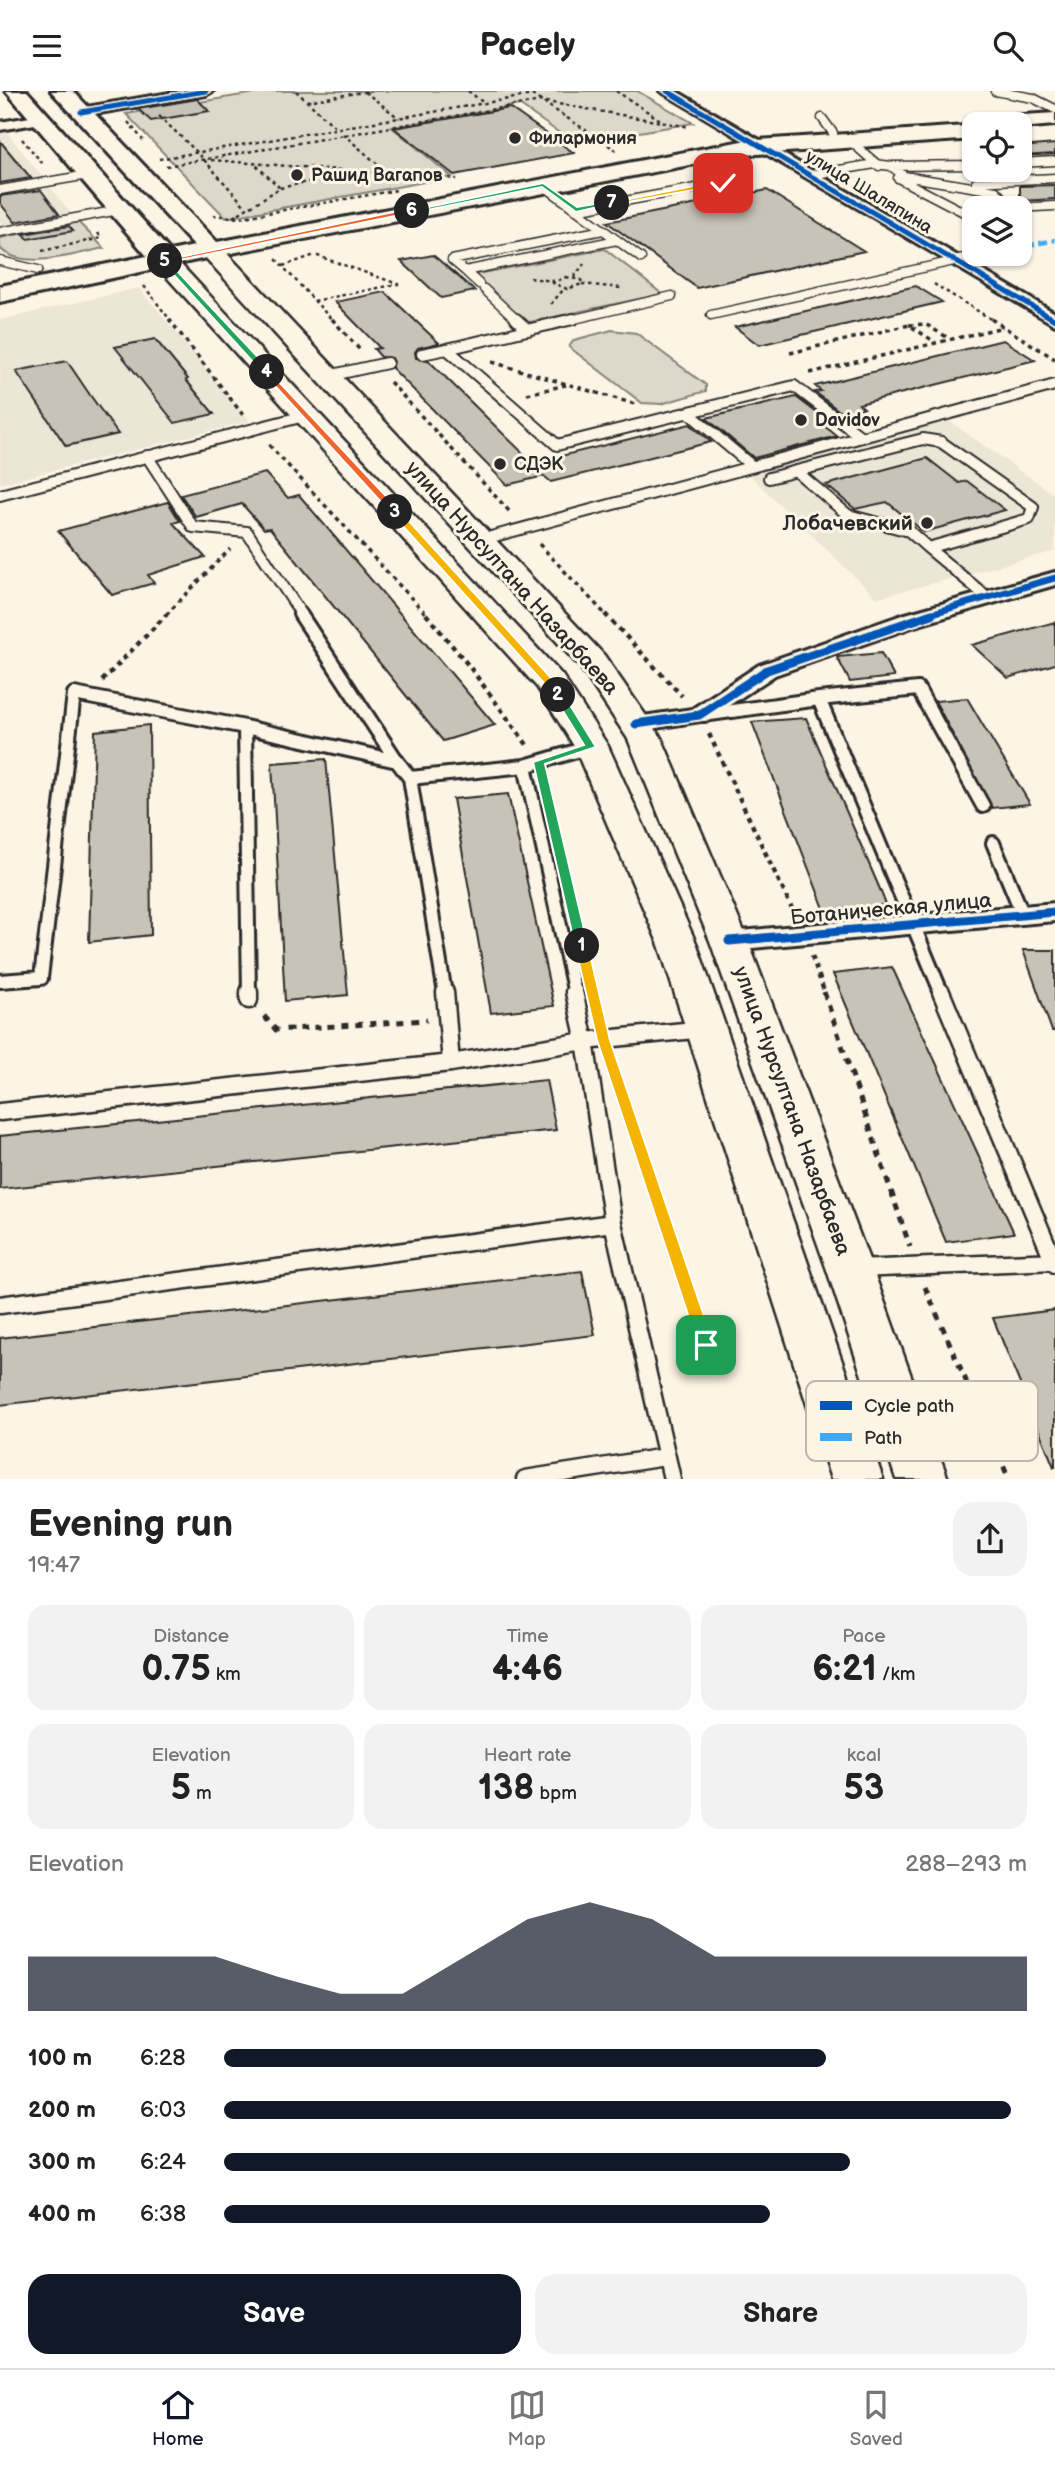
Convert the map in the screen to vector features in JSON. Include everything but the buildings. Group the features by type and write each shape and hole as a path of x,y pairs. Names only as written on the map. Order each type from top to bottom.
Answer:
{"main road":[{"name":"улица Нурсултана Назарбаева","path":"16,91 157,253 550,682 591,747 678,945 825,1381"},
{"name":"улица Нурсултана Назарбаева","path":"61,91 593,662 636,724 645,739 729,941 888,1381"},
{"path":"1032,120 1055,119"},
{"path":"0,293 157,253 753,142 835,130 962,125"},
{"path":"1032,129 1055,127"},
{"path":"835,130 962,132"},
{"path":"205,244 543,185 753,142"},
{"path":"0,278 38,261 157,253"},
{"name":"улица Нурсултана Назарбаева","path":"852,1461 858,1479"},
{"name":"улица Нурсултана Назарбаева","path":"916,1461 922,1479"}],"street":[{"path":"81,112 206,91"},
{"name":"улица Шаляпина","path":"667,91 1055,320"},
{"path":"0,126 42,119"},
{"path":"636,724 699,715 767,670 910,620 1055,578"},
{"name":"Ботаническая улица","path":"729,941 1055,912"}],"lane":[{"path":"995,91 1033,98 1055,109"},
{"path":"835,130 875,164 925,194 940,198 962,211"},
{"path":"1032,162 1055,161"},
{"path":"810,175 875,164 962,165"},
{"path":"891,166 904,176 982,187 996,191 1000,196"},
{"path":"0,190 88,175"},
{"path":"982,187 976,183 1055,178"},
{"path":"576,210 723,183"},
{"path":"543,185 640,258"},
{"path":"1032,207 1055,206"},
{"path":"0,232 119,209"},
{"path":"528,330 452,260 603,230"},
{"path":"465,271 617,240"},
{"path":"711,315 962,258"},
{"path":"0,261 38,261"},
{"path":"422,355 672,296"},
{"path":"447,349 557,445 794,386 860,436"},
{"path":"328,376 387,363"},
{"path":"752,466 1055,385"},
{"path":"689,413 752,466"},
{"path":"0,495 308,415"},
{"path":"769,478 923,439 941,442 1033,507 1030,519 929,548"},
{"path":"147,456 193,527 247,532 410,778 449,1018 451,1063"},
{"path":"480,540 676,489 757,464 752,466"},
{"path":"796,471 848,515 909,531 987,597"},
{"path":"699,715 918,689 982,806"},
{"path":"0,981 41,978 74,694 245,727 397,761"},
{"path":"819,699 1055,1262 850,1269"},
{"path":"245,727 249,1000"},
{"path":"410,778 524,766 591,747"},
{"path":"524,766 585,1041 613,1223 672,1479"},
{"path":"993,843 1023,915"},
{"path":"0,1112 451,1063 585,1041 707,1029"},
{"path":"0,1305 613,1223"},
{"path":"525,1479 665,1457"}],"path":[{"path":"296,91 390,174"},
{"path":"306,101 370,91"},
{"path":"468,91 484,103"},
{"path":"526,91 616,150 603,153"},
{"path":"616,91 667,123"},
{"path":"364,92 399,118"},
{"path":"174,174 159,159 532,95"},
{"path":"166,166 541,101 691,127"},
{"path":"151,108 204,159 246,207"},
{"path":"121,114 144,141"},
{"path":"281,138 288,145"},
{"path":"256,142 263,149"},
{"path":"204,159 458,179 430,184"},
{"path":"255,164 280,188"},
{"path":"232,218 280,188 354,171"},
{"path":"206,208 215,217 232,218 403,189"},
{"path":"38,261 101,237"},
{"path":"314,300 398,284 315,255"},
{"path":"276,259 699,715 804,934 916,1267 966,1381"},
{"path":"912,270 1055,359"},
{"path":"569,277 581,280 582,284 573,289 564,289 553,283 560,278 569,277"},
{"path":"136,285 145,286 254,428 381,561 511,721 539,762"},
{"path":"790,353 909,325 925,324 950,339"},
{"path":"909,325 936,343"},
{"path":"815,372 1003,327"},
{"path":"447,349 674,416"},
{"path":"505,400 567,384"},
{"path":"87,697 247,532"},
{"path":"249,1000 276,1030 449,1018"},
{"path":"604,1040 706,1345"},
{"path":"1001,1461 1009,1479"}],"shaded area":[{"path":"267,91 637,91 693,123 574,143 519,105 392,127 452,177 226,218 126,114"},
{"path":"6,131 94,243 0,264 0,132"},
{"path":"78,222 104,248 35,260 9,255 0,248 0,238"},
{"path":"605,249 662,294 525,323 472,275"},
{"path":"139,288 250,421 0,484 0,320"},
{"path":"612,330 636,333 706,385 706,391 661,404 642,403 569,347 574,340"},
{"name":"Лобачевский","path":"949,421 1055,495 1055,551 877,598 748,474"}],"marked path":[{"path":"1032,245 1055,240"}],"cycle path":[{"path":"81,112 206,91"},
{"path":"667,91 1055,320"},
{"path":"636,724 699,715 767,670 910,620 1055,578"},
{"path":"729,941 1055,912"}],"place":[{"name":"Филармония","path":"515,138"},
{"name":"Рашид Вагапов","path":"297,175"},
{"name":"Davidov","path":"801,420"},
{"name":"СДЭК","path":"500,464"},
{"name":"Лобачевский","path":"927,523"}],"route":[{"path":"706,1345 604,1040 539,762 591,747 550,682 164,260 543,185 576,210 723,183"}]}
